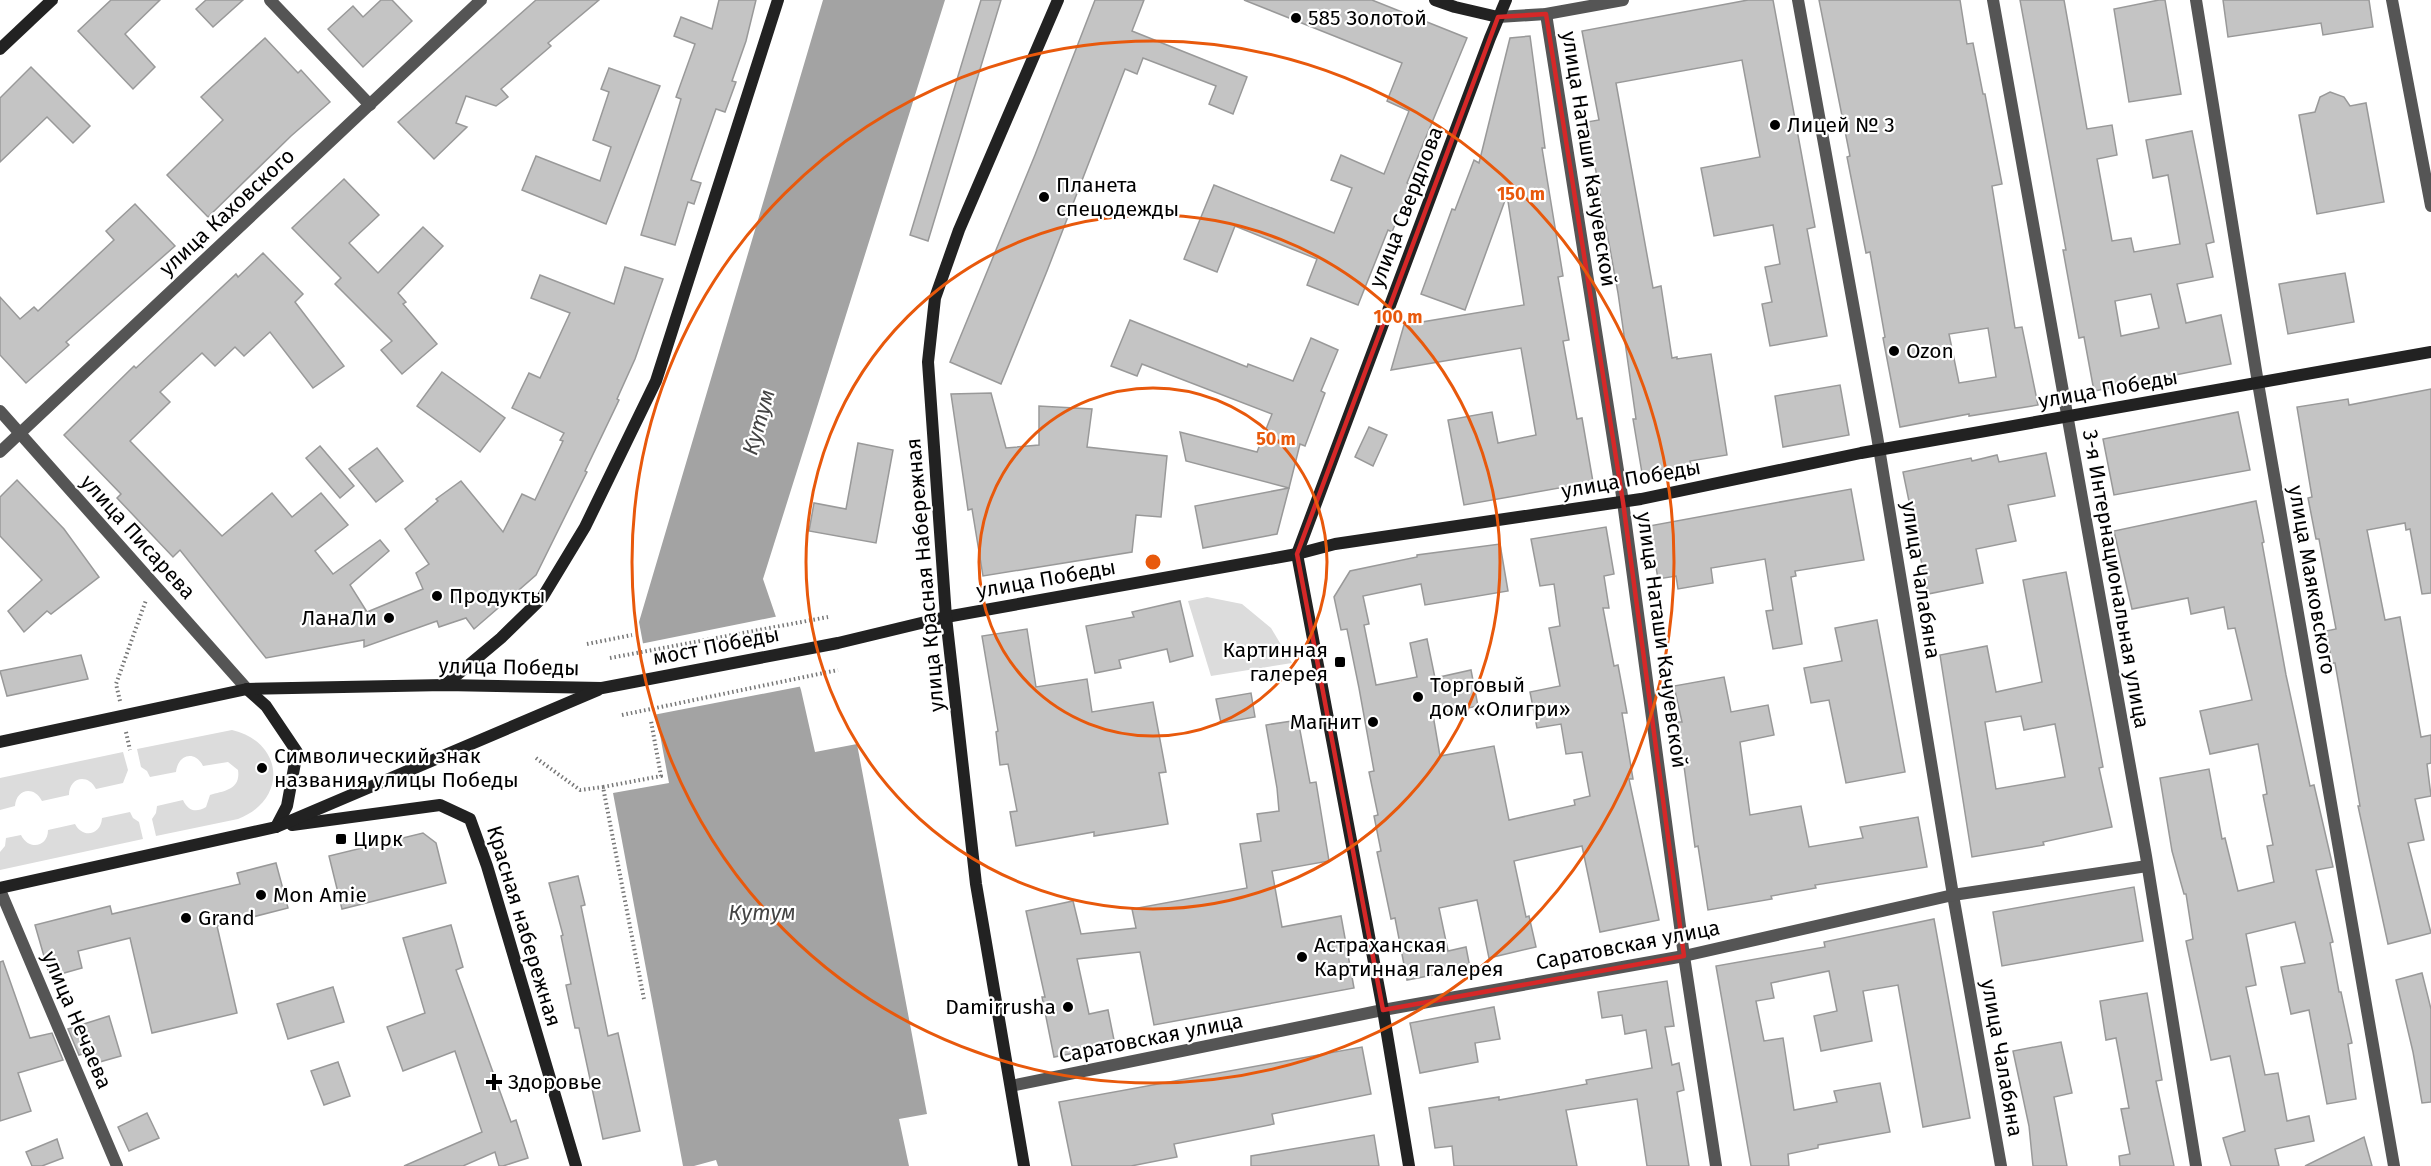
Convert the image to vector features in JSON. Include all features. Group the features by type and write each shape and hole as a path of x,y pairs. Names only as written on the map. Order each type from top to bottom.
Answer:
{"main road":[{"path":"0,49 52,0"},
{"path":"445,685 501,638 542,598 585,527 656,381 777,0"},
{"name":"улица Красная Набережная","path":"1024,1166 976,884 946,617 928,363 935,298 959,230 1058,0"},
{"path":"1435,0 1498,17"},
{"name":"улица Свердлова","path":"1297,554 1506,0"},
{"name":"улица Победы","path":"838,643 946,617 1297,554 1335,544 1623,502 1879,450 2067,415 2431,352"},
{"path":"1297,554 1383,1010 1409,1166"},
{"name":"мост Победы","path":"602,688 838,643"},
{"name":"улица Победы","path":"0,742 123,717 246,688 445,685 602,688"},
{"path":"246,688 266,706 297,752 287,806 276,827"},
{"name":"улица Победы","path":"0,889 276,827 602,688"},
{"name":"Красная набережная","path":"276,827 440,805 470,819 487,866 576,1166"}],"street":[{"path":"270,0 370,105"},
{"name":"улица Каховского","path":"0,452 481,0"},
{"path":"1498,17 1546,14 1623,0"},
{"name":"улица Чалабяна","path":"1798,0 1879,450 2001,1166"},
{"name":"3-я Интернациональная улица","path":"1993,0 2147,866 2196,1166"},
{"name":"улица Маяковского","path":"2196,0 2258,383 2394,1166"},
{"path":"2392,0 2431,206"},
{"name":"улица Наташи Качуевской","path":"1546,14 1623,502 1684,956 1716,1166"},
{"name":"улица Писарева","path":"0,411 246,688"},
{"name":"Саратовская улица","path":"1011,1086 1383,1010 1684,956 1953,895 2147,866"},
{"name":"улица Нечаева","path":"0,889 117,1166"}],"path":[{"path":"123,717 116,684 153,583"},
{"path":"610,658 828,617"},
{"path":"587,644 632,635"},
{"path":"622,715 838,670"},
{"path":"536,758 580,790 661,776 651,721"},
{"path":"603,787 644,999"}],"highlighted area":[{"path":"1546,14 1623,502 1684,956 1383,1010 1297,554 1498,17"}],"shaded area":[{"path":"1207,597 1242,604 1271,628 1292,663 1211,676 1188,601"},
{"path":"232,730 249,736 262,746 270,758 273,772 272,786 265,799 254,810 238,819 156,836 152,819 157,806 183,800 190,809 202,809 206,807 210,795 226,791 234,786 237,782 238,770 228,762 203,766 196,758 187,756 180,761 176,772 150,777 141,767 137,749"},
{"path":"123,752 128,770 123,783 96,789 93,784 80,779 72,784 69,795 42,801 35,793 26,791 16,800 15,806 0,810 0,778"},
{"path":"130,812 139,822 143,839 0,870 0,852 5,846 6,838 21,835 29,843 38,845 45,840 48,830 75,824 82,832 91,833 101,824 102,818"}],"water":[{"name":"Кутум","path":"823,0 945,0 763,579 801,690 815,752 857,744 927,1114 899,1119 909,1166 718,1166 716,1160 694,1166 683,1166 613,793 669,783 639,622"}],"pier":[{"path":"779,616 803,686 653,715 640,644"}],"building":[{"path":"111,0 160,0 125,34 155,67 133,89 78,31"},
{"path":"206,0 243,0 213,27 196,9"},
{"path":"381,0 392,0 412,21 363,67 328,29 353,6 363,17"},
{"path":"536,0 599,0 548,43 551,46 501,89 508,97 496,106 466,96 456,123 467,127 434,159 398,122"},
{"path":"719,0 756,0 746,41 732,81 736,82 725,112 716,109 691,180 701,183 694,204 688,202 675,245 641,235 681,99 676,97 695,44 674,36 681,17 712,29"},
{"path":"981,0 1001,0 928,241 910,235"},
{"path":"1095,0 1144,0 1132,31 1247,77 1233,114 1209,104 1216,86 1143,58 1137,74 1125,69 1001,384 950,362 1035,155"},
{"path":"1244,0 1372,0 1467,38 1407,183 1411,185 1392,232 1388,230 1358,305 1307,285 1317,259 1235,226 1217,272 1184,259 1214,185 1334,233 1352,188 1331,180 1341,155 1384,174 1409,111 1387,101 1402,63"},
{"path":"1748,0 1773,0 1815,227 1807,229 1827,336 1770,346 1762,304 1772,302 1765,267 1780,264 1773,225 1714,236 1701,168 1760,157 1742,60 1616,83 1653,288 1661,286 1672,358 1711,354 1727,455 1690,461 1691,465 1642,473 1618,293 1587,122 1599,120 1582,31"},
{"path":"1819,0 1960,0 1967,44 1973,43 1983,94 1985,94 2002,184 1992,186 2015,328 2022,327 2038,405 1969,416 1969,414 1900,427 1870,252 1866,253 1847,157 1850,156","holes":["1988,328 1996,377 1959,383 1949,334"]},
{"path":"2020,0 2064,0 2087,129 2112,125 2117,155 2097,159 2112,241 2131,238 2134,252 2180,244 2168,175 2153,178 2146,140 2192,131 2214,242 2206,244 2213,277 2177,284 2186,323 2221,315 2231,364 2094,391 2084,337 2079,338 2063,250 2066,250","holes":["2151,294 2159,328 2121,336 2115,301"]},
{"path":"2165,0 2181,94 2129,102 2114,9"},
{"path":"2223,0 2369,0 2373,27 2323,35 2321,23 2228,37"},
{"path":"1530,36 1545,148 1542,148 1563,276 1558,277 1569,340 1563,341 1577,419 1582,418 1593,482 1464,505 1448,420 1492,412 1498,443 1536,435 1521,348 1391,370 1404,325 1524,305 1507,195 1465,310 1421,294 1452,209 1455,210 1474,160 1479,163 1510,38"},
{"path":"265,38 298,73 301,70 330,102 291,136 208,217 167,175 223,120 201,97"},
{"path":"31,67 90,126 73,143 47,117 0,162 0,98"},
{"path":"609,68 660,86 606,224 522,190 536,156 600,181 611,147 593,140 609,92 601,89"},
{"path":"2330,92 2344,97 2350,106 2366,103 2384,202 2317,214 2299,115 2315,112 2320,97"},
{"path":"344,179 379,215 349,243 378,273 423,227 443,246 398,293 406,302 403,304 437,344 402,374 381,350 392,341 335,284 341,278 292,228"},
{"path":"135,204 175,246 66,342 69,345 26,383 0,355 0,297 20,319 34,307 38,311 114,240 106,231"},
{"path":"263,253 303,294 295,302 344,366 313,388 270,332 244,356 235,347 215,366 202,353 160,392 170,402 130,441 222,536 272,493 292,517 321,493 348,525 315,551 333,574 380,540 389,551 350,585 367,612 423,589 416,573 429,564 405,529 438,501 436,499 461,481 503,532 522,494 535,500 563,441 560,440 564,433 512,408 529,373 540,378 570,313 531,298 540,275 614,304 625,267 663,279 635,359 617,399 619,400 585,471 587,472 536,575 474,629 466,618 439,627 437,621 364,647 364,640 266,658 180,550 173,557 117,498 121,494 64,435 134,366 136,368 236,274 238,277"},
{"path":"2345,273 2354,322 2288,334 2279,284"},
{"path":"1130,320 1247,367 1248,364 1293,381 1311,338 1338,350 1321,391 1325,393 1305,446 1300,444 1289,488 1186,461 1180,432 1257,452 1272,414 1142,364 1137,376 1111,366"},
{"path":"442,372 505,418 480,452 417,406"},
{"path":"1840,385 1849,435 1783,447 1775,396"},
{"path":"2431,389 2431,593 2422,594 2410,529 2406,530 2405,523 2367,530 2385,620 2400,617 2421,737 2431,735 2431,763 2427,764 2431,796 2415,799 2424,840 2408,843 2431,933 2388,944 2358,806 2360,806 2335,663 2332,663 2326,631 2336,629 2319,539 2316,539 2308,498 2312,497 2297,407 2348,399 2349,405"},
{"path":"991,393 1006,448 1039,445 1039,406 1092,409 1087,447 1167,456 1161,517 1136,515 1132,552 983,576 972,509 968,510 951,394"},
{"path":"2238,412 2250,470 2114,495 2103,439"},
{"path":"1369,427 1387,435 1373,466 1355,457"},
{"path":"858,443 893,450 876,543 809,531 814,503 846,509"},
{"path":"320,446 354,486 340,498 306,458"},
{"path":"377,448 403,481 376,502 349,469"},
{"path":"2046,453 2055,496 2008,505 2016,541 1976,549 1983,583 1928,594 1903,472 1971,458 1972,461 1997,455 1999,462"},
{"path":"17,480 64,529 99,577 51,614 47,611 24,632 8,611 42,580 0,536 0,497"},
{"path":"1289,488 1277,534 1203,548 1195,506"},
{"path":"1851,489 1864,560 1795,571 1796,576 1791,577 1802,644 1773,649 1766,611 1773,610 1765,559 1711,568 1713,583 1678,589 1676,576 1658,579 1649,526"},
{"path":"2256,501 2286,675 2310,786 2314,785 2333,867 2316,870 2333,942 2330,943 2339,992 2341,992 2352,1043 2348,1044 2356,1099 2327,1104 2309,1010 2291,1014 2281,967 2305,963 2295,922 2246,934 2256,985 2246,987 2265,1075 2278,1073 2287,1121 2309,1116 2314,1141 2275,1149 2279,1166 2231,1166 2223,1138 2245,1131 2230,1056 2211,1060 2186,941 2193,939 2186,894 2184,894 2172,851 2160,778 2209,769 2222,839 2225,838 2238,891 2274,882 2267,846 2273,845 2263,795 2267,794 2258,744 2210,754 2200,711 2252,700 2235,628 2228,629 2224,607 2191,614 2188,598 2132,609 2114,531"},
{"path":"1606,527 1614,574 1604,576 1609,608 1603,608 1614,666 1618,665 1627,713 1622,713 1633,779 1629,779 1659,920 1600,932 1582,846 1514,861 1526,917 1529,916 1536,947 1489,958 1477,900 1439,908 1448,951 1466,947 1470,968 1407,980 1395,918 1391,919 1377,852 1381,851 1374,816 1378,815 1369,772 1374,771 1359,688 1347,629 1341,630 1334,597 1350,571 1417,557 1417,555 1500,544 1508,591 1425,605 1421,584 1363,596 1369,624 1364,625 1376,685 1417,677 1410,643 1427,639 1435,678 1471,670 1478,706 1433,715 1440,756 1494,746 1509,820 1575,805 1574,800 1590,796 1582,752 1566,754 1561,724 1537,728 1530,692 1560,686 1549,628 1560,626 1554,584 1540,586 1531,539"},
{"path":"2066,572 2103,767 2099,768 2112,827 2043,842 2044,845 1972,857 1940,655 1987,646 1996,692 2042,682 2023,580","holes":["2021,716 2024,730 2055,724 2065,777 1996,789 1985,722"]},
{"path":"1180,601 1193,656 1170,662 1167,649 1119,660 1121,668 1095,673 1086,626 1134,617 1132,612"},
{"path":"1877,620 1905,772 1846,783 1829,700 1811,703 1804,668 1842,661 1835,628"},
{"path":"1027,629 1036,687 1087,679 1092,712 1153,702 1166,772 1159,773 1168,824 1094,836 1094,832 1016,846 1010,812 1017,811 1008,764 1000,765 996,732 998,731 982,636"},
{"path":"81,655 88,679 7,696 0,671"},
{"path":"1724,677 1731,712 1768,705 1774,735 1740,742 1750,815 1801,806 1809,847 1863,838 1860,827 1918,817 1927,867 1815,885 1816,888 1771,896 1772,899 1708,910 1698,846 1695,847 1678,722 1682,722 1674,686"},
{"path":"1251,693 1255,717 1221,723 1216,699"},
{"path":"1298,720 1310,783 1316,782 1329,861 1272,871 1282,927 1341,916 1354,988 1154,1025 1140,952 1077,959 1089,1014 1108,1010 1115,1045 1054,1057 1042,997 1045,997 1026,911 1073,901 1081,934 1136,928 1132,909 1247,888 1240,844 1261,841 1257,814 1279,811 1266,725"},
{"path":"423,833 436,843 446,883 342,909 329,856"},
{"path":"276,863 288,908 217,926 237,1013 152,1033 130,938 78,951 82,968 50,977 35,925 110,906 112,914 240,884 237,873"},
{"path":"578,876 585,905 581,906 608,1036 618,1033 640,1131 603,1139 579,1028 575,1028 566,985 571,984 561,936 563,935 549,883"},
{"path":"2134,887 2143,941 2002,966 1993,912"},
{"path":"1934,919 1970,1118 1923,1127 1898,985 1863,991 1872,1041 1821,1051 1814,1016 1837,1011 1829,971 1771,983 1774,998 1756,1001 1764,1041 1783,1038 1794,1110 1837,1102 1834,1091 1880,1083 1890,1132 1818,1145 1818,1148 1788,1154 1789,1166 1751,1166 1716,966 1825,947 1824,942"},
{"path":"451,925 463,967 456,970 511,1122 516,1120 528,1158 503,1166 499,1166 495,1152 463,1166 404,1166 482,1132 455,1051 403,1071 387,1027 425,1013 403,938"},
{"path":"3,961 30,1038 52,1033 63,1060 18,1073 31,1111 0,1121 0,962"},
{"path":"2422,973 2431,1009 2431,1102 2422,1103 2396,980"},
{"path":"1667,981 1674,1026 1665,1027 1672,1065 1679,1063 1684,1090 1677,1092 1689,1166 1647,1166 1637,1099 1566,1110 1577,1166 1454,1166 1452,1146 1435,1148 1429,1108 1499,1097 1499,1100 1587,1084 1586,1080 1652,1068 1646,1030 1625,1034 1622,1015 1602,1018 1598,992"},
{"path":"333,987 344,1022 288,1039 277,1004"},
{"path":"2147,993 2162,1080 2156,1081 2174,1166 2120,1166 2119,1156 2130,1154 2121,1109 2129,1108 2116,1038 2106,1040 2100,1001"},
{"path":"1494,1007 1500,1039 1475,1043 1478,1062 1420,1073 1410,1023"},
{"path":"109,1016 121,1056 89,1065 86,1053 79,1055 68,1029"},
{"path":"2061,1042 2072,1093 2054,1097 2067,1166 2033,1166 2029,1126 2013,1051"},
{"path":"1362,1047 1371,1094 1272,1114 1274,1124 1174,1144 1177,1157 1131,1166 1072,1166 1059,1102"},
{"path":"338,1062 350,1096 324,1105 311,1071"},
{"path":"147,1113 159,1138 129,1151 118,1127"},
{"path":"1374,1135 1379,1166 1251,1166 1251,1156"},
{"path":"2364,1137 2372,1166 2305,1166"},
{"path":"57,1139 63,1158 42,1166 32,1166 26,1152"}],"place":[{"name":"585 Золотой","path":"1296,18"},
{"name":"Лицей № 3","path":"1775,125"},
{"name":"Планета спецодежды","path":"1044,197"},
{"name":"Ozon","path":"1894,351"},
{"name":"Продукты","path":"437,596"},
{"name":"ЛанаЛи","path":"389,618"},
{"name":"Картинная галерея","path":"1340,662"},
{"name":"Торговый дом «Олигри»","path":"1418,697"},
{"name":"Магнит","path":"1373,722"},
{"name":"Символический знак названия улицы Победы","path":"262,768"},
{"name":"Цирк","path":"341,839"},
{"name":"Mon Amie","path":"261,895"},
{"name":"Grand","path":"186,918"},
{"name":"Астраханская Картинная галерея","path":"1302,957"},
{"name":"Damirrusha","path":"1068,1007"},
{"name":"Здоровье","path":"494,1082"}]}
